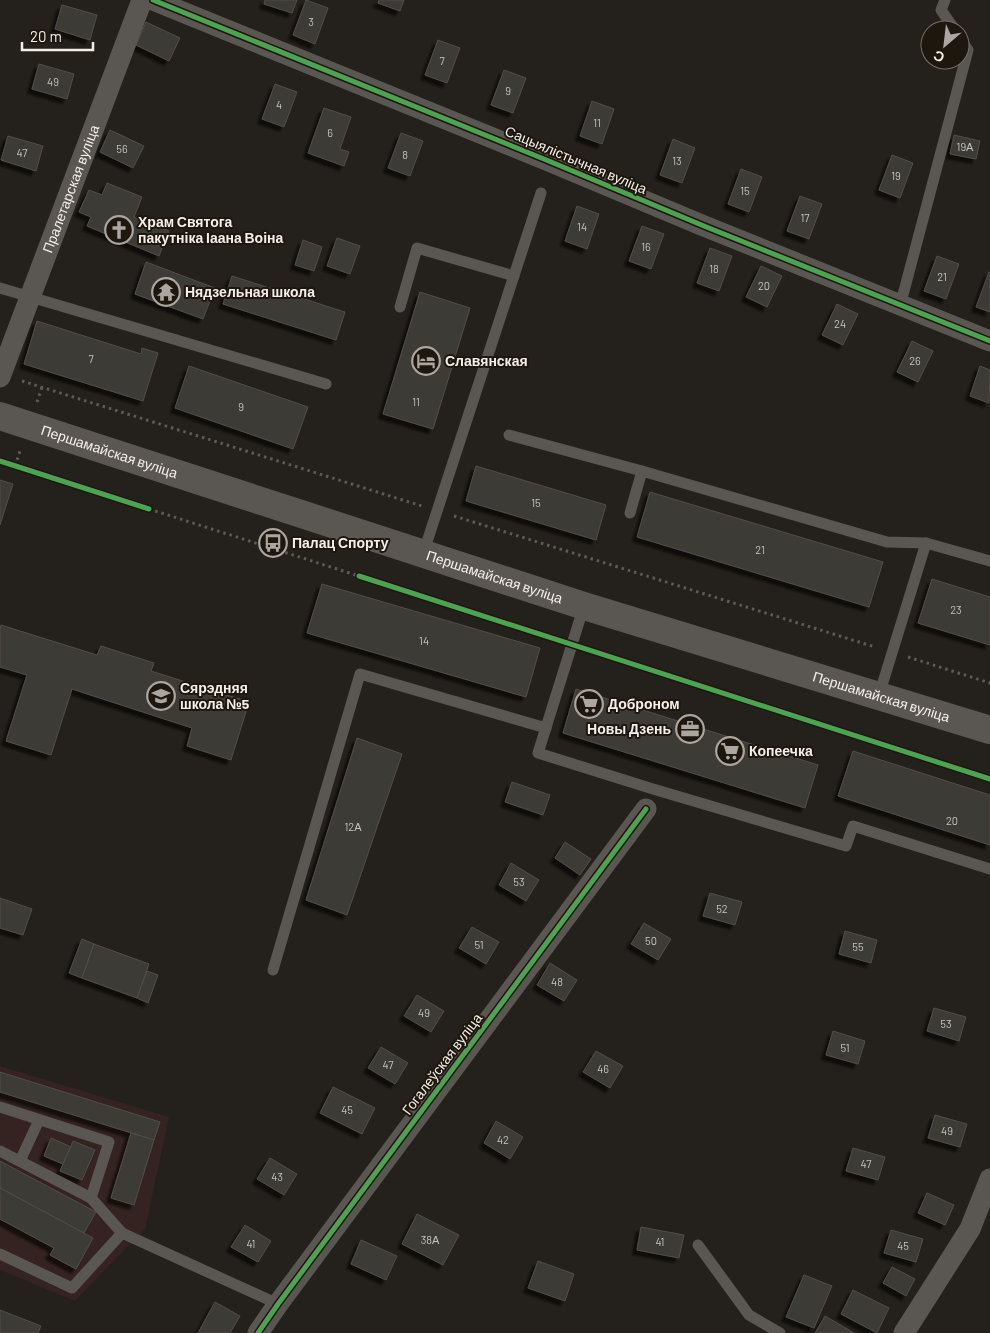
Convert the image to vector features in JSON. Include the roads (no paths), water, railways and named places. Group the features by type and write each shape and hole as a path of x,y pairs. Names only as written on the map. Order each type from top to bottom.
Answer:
{"main road":[{"name":"Першамайская вуліца","path":"0,416 584,606 990,730"}],"street":[{"name":"Пралетарская вуліца","path":"0,376 142,0"},
{"name":"Сацыялістычная вуліца","path":"153,0 990,342"},
{"name":"Гогалеўская вуліца","path":"258,1333 646,809"},
{"path":"904,1333 970,1229 990,1179"}],"lane":[{"path":"945,0 941,10 948,20"},
{"path":"900,306 963,70"},
{"path":"423,554 541,193"},
{"path":"400,308 417,248 514,276"},
{"path":"0,288 326,384"},
{"path":"509,435 642,471 887,542 926,543 990,561"},
{"path":"630,513 642,471"},
{"path":"879,695 926,543"},
{"path":"584,606 538,753 846,846 853,826 990,869"},
{"path":"274,970 360,674 546,728"},
{"path":"0,1107 109,1142 91,1198"},
{"path":"20,1161 39,1120"},
{"path":"0,1151 91,1198 122,1233 278,1304"},
{"path":"0,1254 72,1288 122,1233"},
{"path":"698,1245 749,1315 780,1333"}],"place":[{"name":"Храм Святога пакутніка Іаана Воіна","path":"119,230"},
{"name":"Нядзельная школа","path":"166,292"},
{"name":"Славянская","path":"426,361"},
{"name":"Палац Спорту","path":"273,543"},
{"name":"Сярэдняя школа №5","path":"161,696"},
{"name":"Доброном","path":"589,704"},
{"name":"Новы Дзень","path":"690,729"},
{"name":"Копеечка","path":"730,751"}]}
